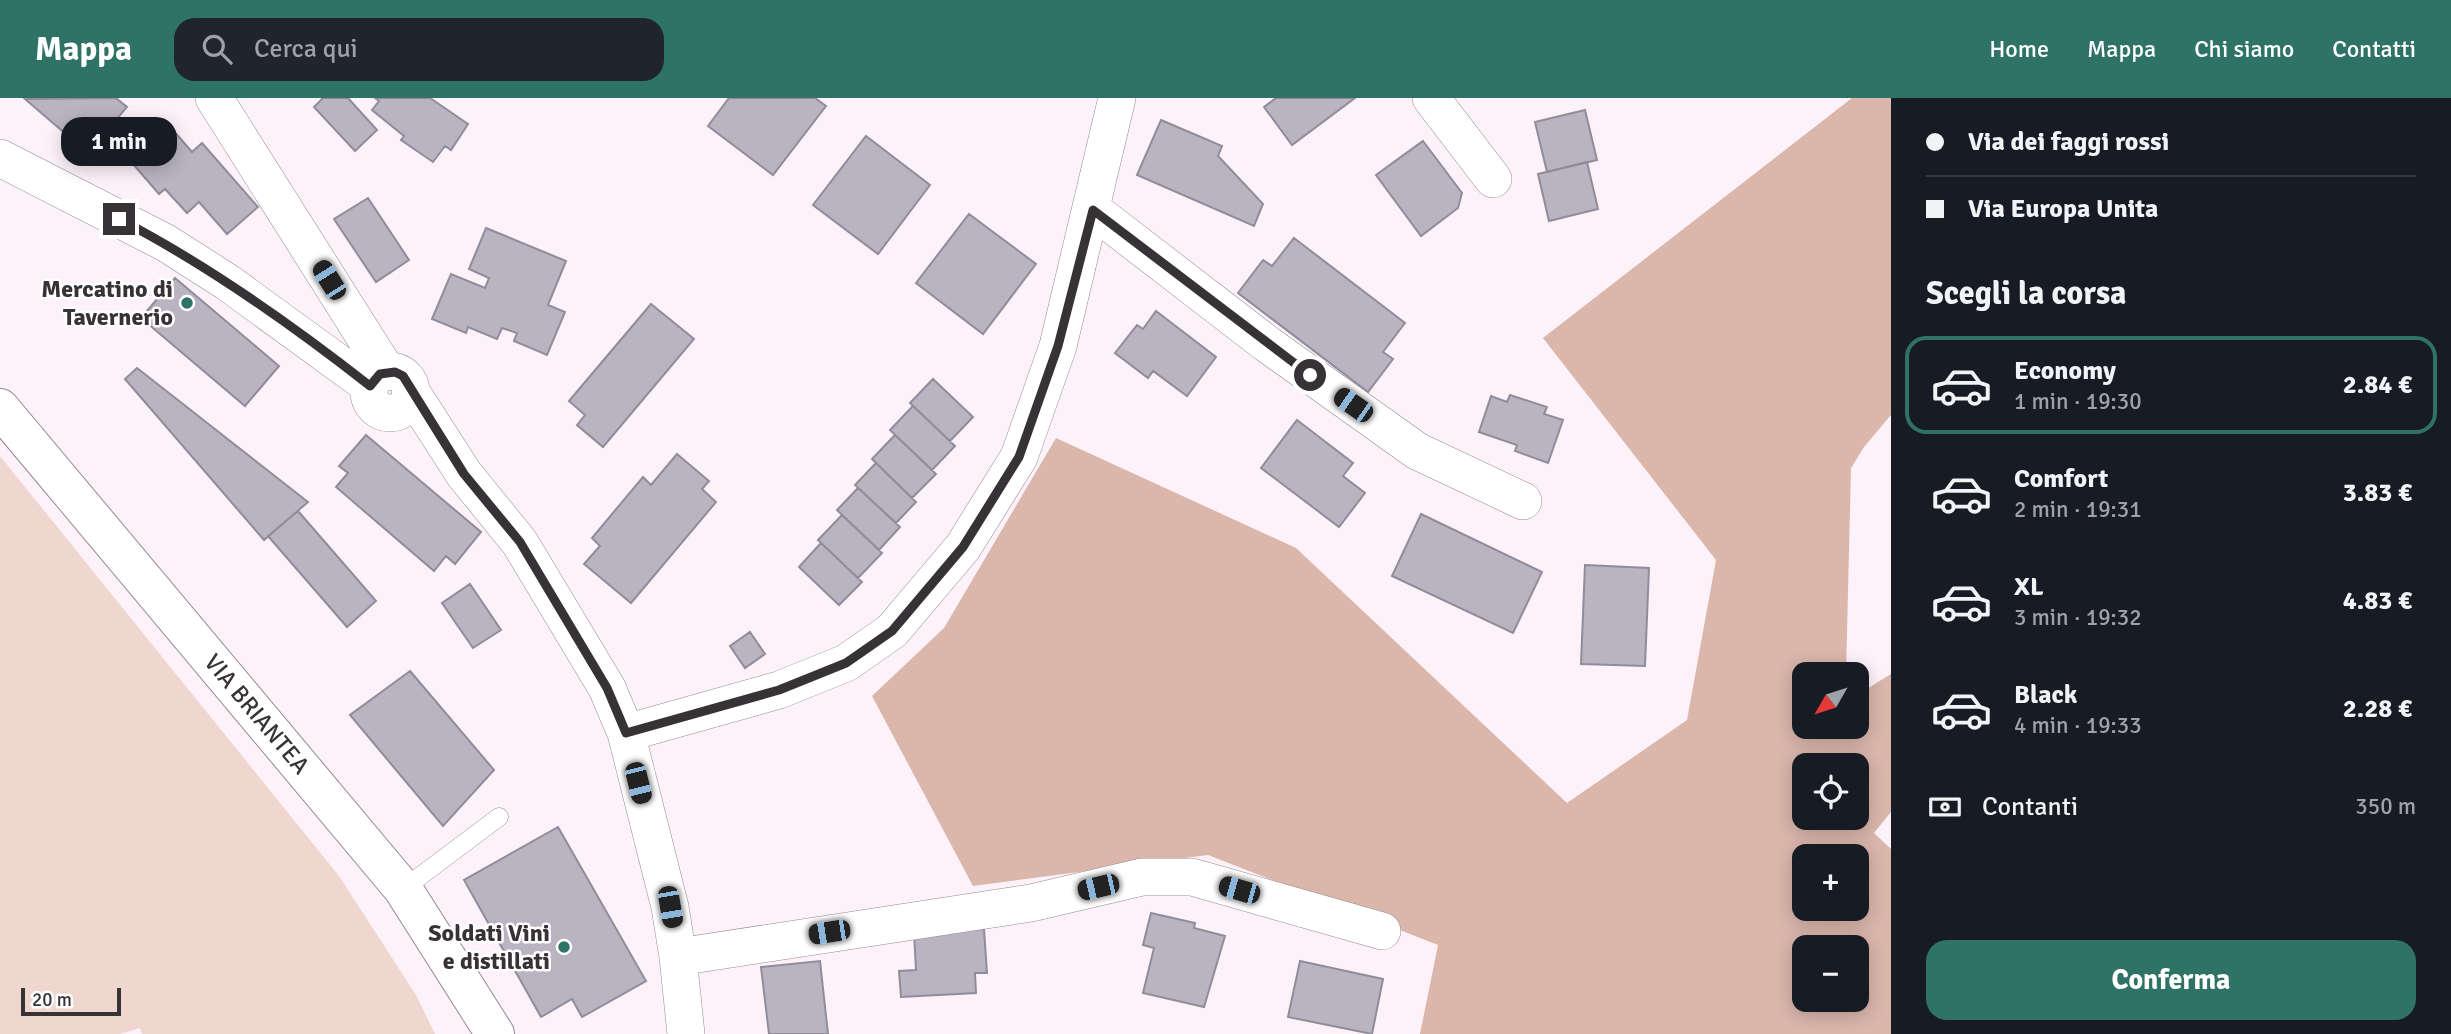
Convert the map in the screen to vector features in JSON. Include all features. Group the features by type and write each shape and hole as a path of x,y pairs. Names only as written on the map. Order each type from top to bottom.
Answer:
{"main road":[{"name":"VIA BRIANTEA","path":"0,408 130,560 402,889 495,1034"}],"street":[{"path":"214,98 388,390 464,474 520,542 607,688 626,733 670,907 686,1034"},
{"path":"626,733 779,690 846,663 892,631 963,547 1019,457 1058,346 1093,210 1117,98"},
{"path":"1431,98 1493,179"},
{"path":"0,158 166,243 388,390"},
{"path":"1093,210 1267,344 1417,451 1523,501"},
{"path":"678,957 1031,903 1142,877 1192,877 1382,931"}],"lane":[{"path":"402,889 499,817"}],"shaded area":[{"path":"1852,98 1891,98 1891,415 1864,447 1851,468 1846,662 1792,662 1792,739 1869,739 1869,688 1891,674 1891,812 1874,833 1891,849 1891,1034 1420,1034 1438,945 1208,855 973,886 872,696 944,628 1056,438 1296,548 1567,803 1687,720 1716,560 1543,338"},
{"path":"0,456 339,876 416,995 435,1034 142,1034 140,1028 120,1034 0,1034"}],"building":[{"path":"116,98 127,107 88,153 25,99"},
{"path":"323,98 348,98 377,130 355,151 314,107"},
{"path":"375,98 430,98 468,124 451,150 445,146 433,162 401,140 404,136 372,110 379,101"},
{"path":"729,98 815,98 826,106 773,175 708,126"},
{"path":"1276,98 1355,98 1292,145 1264,107"},
{"path":"1585,110 1597,160 1547,172 1535,122"},
{"path":"1161,120 1222,146 1218,156 1263,204 1254,226 1137,175"},
{"path":"172,129 192,152 202,143 258,207 227,234 199,202 187,213 165,189 159,194 133,164"},
{"path":"866,136 930,185 878,254 813,205"},
{"path":"1423,141 1462,193 1458,208 1421,236 1376,175"},
{"path":"1587,162 1598,209 1549,221 1538,174"},
{"path":"368,198 409,260 376,282 334,219"},
{"path":"969,214 1036,264 983,334 916,283"},
{"path":"486,228 566,261 548,305 565,312 547,355 514,341 517,333 502,328 497,339 468,327 466,333 432,319 451,274 485,288 489,278 469,269"},
{"path":"1294,238 1405,323 1383,352 1393,359 1368,392 1238,293 1263,260 1272,266"},
{"path":"175,278 279,366 245,406 141,318"},
{"path":"651,304 694,339 603,447 577,425 585,415 569,401"},
{"path":"1156,311 1216,357 1187,396 1153,371 1148,378 1115,353 1137,325 1143,329"},
{"path":"137,368 308,502 264,540 125,379"},
{"path":"933,379 973,417 950,441 910,403"},
{"path":"1510,395 1547,407 1544,414 1563,420 1548,463 1515,451 1517,445 1479,432 1491,396 1507,402"},
{"path":"913,406 955,446 932,470 890,430"},
{"path":"1297,420 1353,463 1343,476 1365,493 1339,527 1261,468"},
{"path":"366,435 481,532 455,564 446,556 434,571 336,487 348,473 339,466"},
{"path":"895,435 936,474 912,498 872,459"},
{"path":"677,454 709,481 702,489 716,502 631,603 584,564 600,546 592,538 643,477 651,485"},
{"path":"876,463 916,502 896,523 855,485"},
{"path":"858,488 900,527 879,550 837,510"},
{"path":"298,511 376,601 347,627 268,536"},
{"path":"1421,514 1542,572 1513,633 1392,576"},
{"path":"842,515 882,553 858,578 818,540"},
{"path":"821,543 862,582 839,605 799,567"},
{"path":"1585,565 1649,568 1645,666 1581,664"},
{"path":"470,584 501,630 473,648 442,603"},
{"path":"750,632 765,654 745,668 730,646"},
{"path":"410,671 494,770 443,826 350,715"},
{"name":"Soldati Vini e distillati","path":"558,827 646,981 582,1017 572,999 541,1017 464,880"},
{"path":"1151,913 1195,923 1194,928 1225,936 1204,1007 1143,993 1154,948 1143,945"},
{"path":"984,929 987,973 975,973 976,993 901,997 899,971 916,970 914,933"},
{"path":"820,961 828,1034 769,1034 761,967"},
{"path":"1300,961 1383,979 1372,1034 1288,1017"}],"place":[{"name":"Mercatino di Tavernerio","path":"187,303"},
{"name":"Soldati Vini e distillati","path":"564,947"}],"route":[{"path":"119,219 166,243 227,282 370,386 373,379 380,374 395,372 403,376 464,474 520,542 607,688 626,733 779,690 846,663 892,631 963,547 1019,457 1058,346 1093,210 1310,375"}]}
